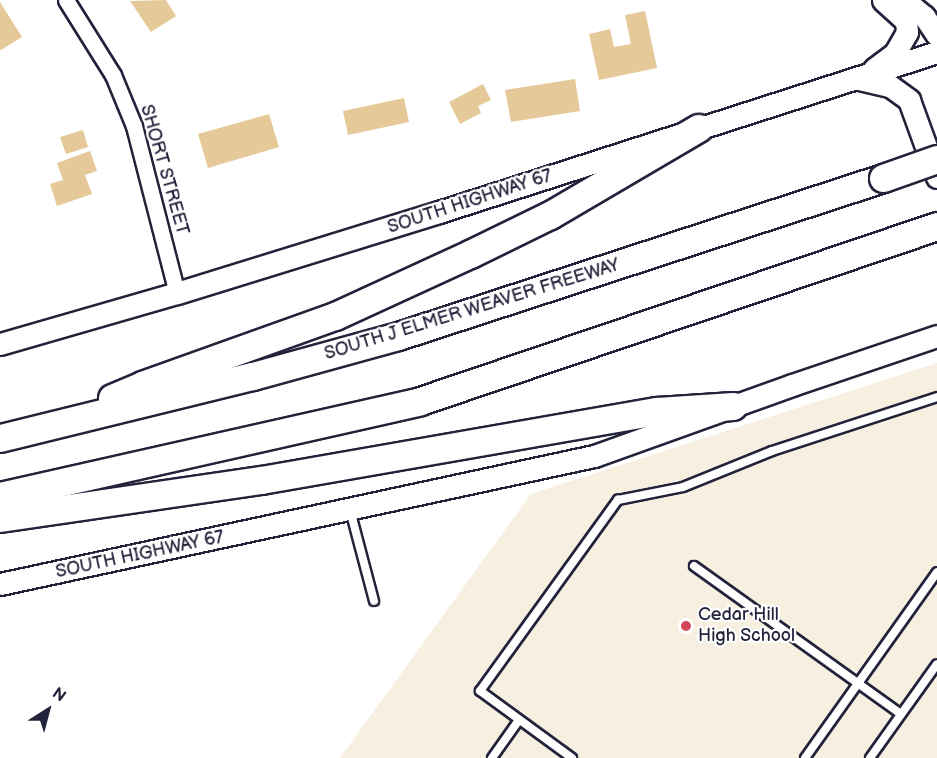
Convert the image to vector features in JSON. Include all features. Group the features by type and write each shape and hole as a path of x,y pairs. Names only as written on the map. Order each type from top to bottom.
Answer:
{"highway":[{"path":"49,427 142,385 345,311 550,215 698,128"},
{"name":"SOUTH J ELMER WEAVER FREEWAY","path":"0,438 253,376 398,336 937,159"},
{"path":"0,496 420,401 937,226"},
{"path":"0,518 261,480 657,411 733,406"}],"main road":[{"path":"859,79 895,53 907,32 906,21 883,0"},
{"path":"910,2 934,27 937,35"},
{"name":"SOUTH HIGHWAY 67","path":"0,344 177,293 859,79 937,52"},
{"path":"859,79 890,86 909,100 937,177"},
{"name":"SOUTH HIGHWAY 67","path":"0,584 594,456 937,336"}],"street":[{"name":"SHORT STREET","path":"66,0 113,75 135,126 177,293"}],"lane":[{"path":"572,758 560,755 480,691 618,500 683,487 772,451 937,397"},
{"path":"351,510 374,601"},
{"path":"694,566 901,714"},
{"path":"805,758 937,572"},
{"path":"870,758 937,664"},
{"path":"492,758 519,720"}],"shaded area":[{"name":"Cedar Hill High School","path":"937,363 937,758 340,758 531,494"}],"building":[{"path":"166,0 176,16 151,32 130,1"},
{"path":"0,2 22,37 1,50 0,49"},
{"path":"645,11 657,68 599,80 589,34 610,29 614,47 631,44 625,15"},
{"path":"575,79 580,111 511,122 505,90"},
{"path":"483,84 491,100 478,106 481,113 460,124 449,102"},
{"path":"404,98 409,122 348,135 343,111"},
{"path":"269,114 279,147 208,168 198,134"},
{"path":"83,130 88,147 66,154 60,137"},
{"path":"90,151 97,171 85,175 92,194 57,206 50,184 63,180 57,163"}],"place":[{"name":"Cedar Hill High School","path":"686,626"}]}
